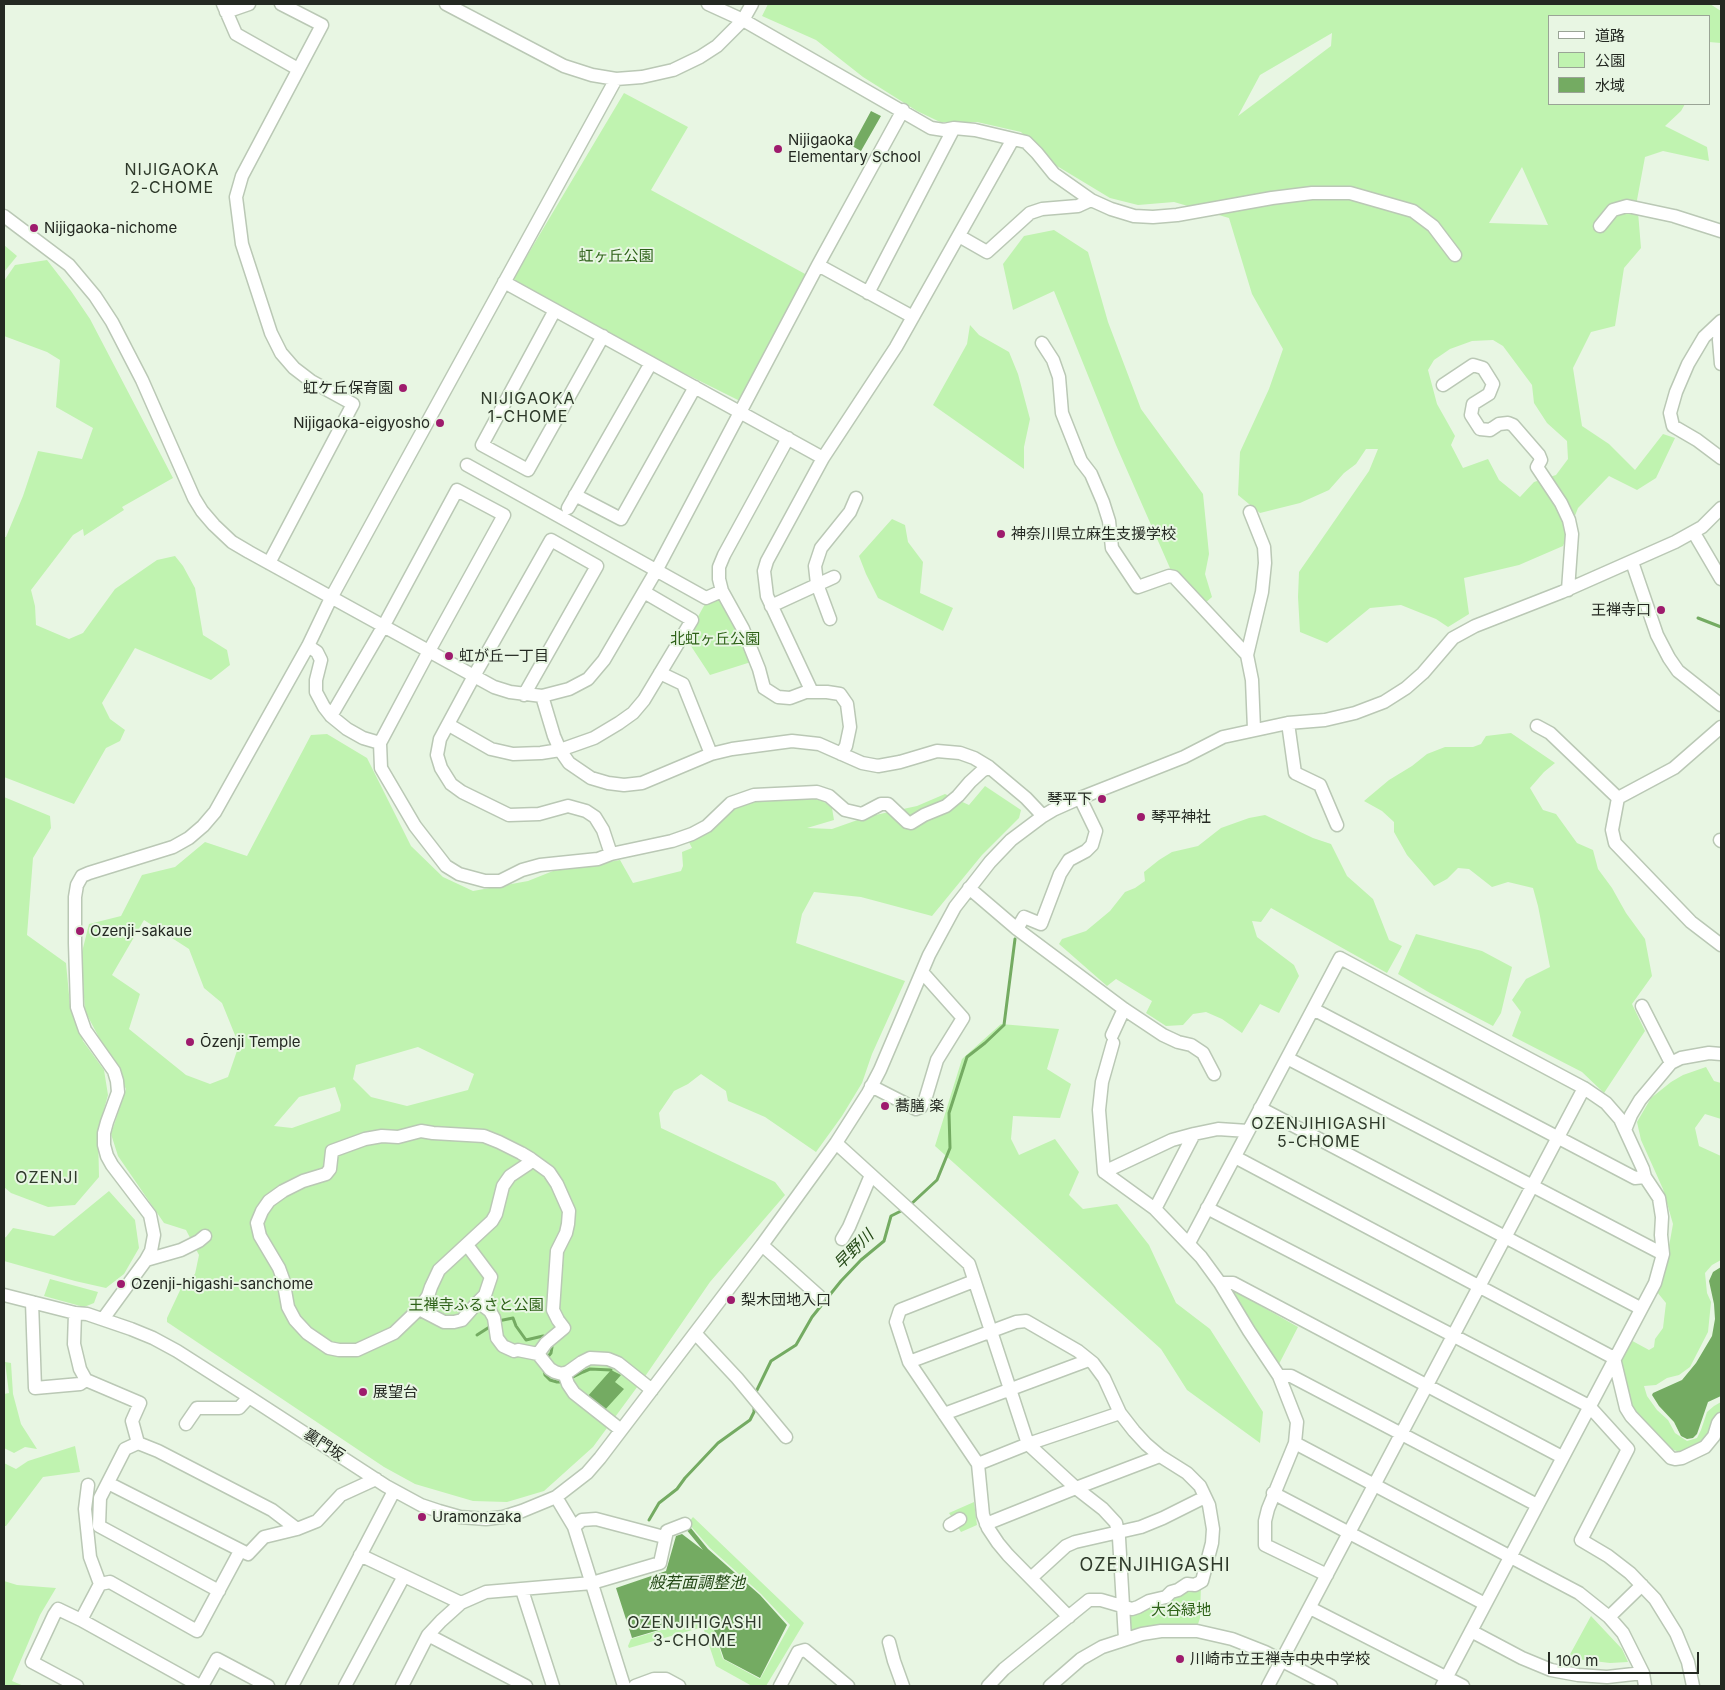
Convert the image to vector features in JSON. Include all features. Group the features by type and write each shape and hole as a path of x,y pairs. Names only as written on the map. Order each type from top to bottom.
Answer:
{"street":[{"path":"249,4 225,8 236,34 298,69"},
{"path":"269,563 353,404 294,368 281,353 271,333 242,244 236,197 242,176 322,25 281,4"},
{"path":"446,4 564,66 592,75 616,79 642,77 673,70 700,57 717,46 743,20 752,4"},
{"path":"708,4 743,20 903,110 931,128 974,130 1026,142 1054,174 1091,200 1111,209 1134,216 1153,217 1177,215 1272,198 1350,193 1413,211 1433,226 1455,255"},
{"path":"104,1319 146,1260 153,1243 153,1224 150,1215 112,1165 104,1144 104,1133 118,1092 117,1081 114,1071 85,1030 78,1007 75,890 80,879 89,873 173,847 189,838 215,812 308,646 331,598 616,79"},
{"path":"4,216 69,265 95,296 112,322 142,380 194,498 202,511 232,542 494,687 524,695 542,696 569,689 588,679 604,660 656,571 818,265 903,110"},
{"path":"868,293 954,128"},
{"path":"812,692 767,596 764,584 764,571 767,561 823,458 896,347 1013,139"},
{"path":"959,236 987,252 1030,213 1042,209 1078,206 1091,200"},
{"path":"1600,226 1613,210 1627,206 1674,216 1721,232"},
{"path":"818,265 913,317"},
{"path":"504,282 823,458"},
{"path":"555,310 482,445 528,470 603,336"},
{"path":"1721,321 1719,340 1721,364"},
{"path":"1721,321 1704,338 1688,364 1676,392 1670,413 1673,426 1697,440 1721,458"},
{"path":"1042,343 1053,360 1059,377 1062,413 1081,461 1090,474 1103,502 1109,521 1112,548 1138,587 1169,576 1174,577 1247,655"},
{"path":"568,508 651,363"},
{"path":"1443,385 1473,365 1483,368 1493,384 1489,394 1473,404 1471,416 1480,429 1490,430 1499,424 1508,423 1513,426 1539,455 1541,460 1537,467 1561,503 1569,520 1572,534 1568,590"},
{"path":"575,495 621,519 695,387"},
{"path":"788,438 724,555 719,567 722,592 743,629 759,669 764,688 778,697 790,698 806,692 840,694 847,704 850,727 846,746 842,754"},
{"path":"467,466 706,598 722,592"},
{"path":"331,716 383,627 457,490 504,515 380,743 381,768 415,826 446,866 459,874 485,881 500,882 522,870 540,865 598,859 611,854 672,841 707,826 732,803 754,795 816,792 829,796 845,810 862,814 881,804 888,804 907,822 911,823 924,815 946,806 982,771 989,768"},
{"path":"830,620 816,584 815,566 821,548 850,512 856,498"},
{"name":"裏門坂","path":"4,1295 104,1319 161,1343 249,1397 394,1491 421,1505 460,1517 483,1519 503,1517 556,1497 586,1474 622,1430 762,1245 836,1143 871,1086 922,972 955,907 990,862 1011,840 1043,816 1080,798 1184,757 1223,737 1288,723 1325,720 1355,713 1384,702 1406,688 1423,673 1453,638 1496,617 1568,590 1694,533 1721,508"},
{"path":"1250,512 1264,547 1265,563 1262,592 1247,655 1252,680 1254,729"},
{"path":"1694,533 1721,579"},
{"path":"524,695 596,566 551,540 440,739 437,755 441,768 450,784 462,792 509,815 539,814 568,806 586,811 595,817 603,830 611,854"},
{"path":"1632,562 1657,635 1669,658 1678,671 1721,705"},
{"path":"772,606 834,577"},
{"path":"449,725 491,749 513,754 560,750 594,738 620,723 633,713 644,700 692,620 644,592"},
{"path":"308,646 317,652 321,660 316,680 316,692 324,707 331,716 348,729 363,738 380,743"},
{"path":"660,673 683,684 711,754"},
{"path":"542,696 554,736 560,750 569,763 591,778 608,783 624,786 642,783 711,754 732,749 792,741 819,744 862,763 878,766 900,762 936,751 960,753 974,758 1026,798 1043,816"},
{"path":"1288,723 1295,773 1320,785 1337,825"},
{"path":"1536,726 1550,732 1618,798"},
{"path":"1721,727 1674,768 1618,798 1612,830 1615,843 1691,922 1721,945"},
{"path":"1017,929 1024,917 1041,924 1060,874 1069,860 1086,851 1092,845 1096,831 1080,798"},
{"path":"969,888 1017,929 1124,1008 1163,1035 1178,1042 1192,1045 1203,1053 1214,1074"},
{"path":"1189,1243 1340,958 1584,1088 1606,1102 1620,1119 1645,1177 1659,1198 1662,1217 1663,1254 1654,1283 1444,1682"},
{"path":"871,1086 916,1109 922,1107 926,1100 937,1060 963,1018 922,972"},
{"path":"1642,1006 1671,1062"},
{"path":"1124,1008 1112,1039 1102,1082 1099,1110 1104,1172 1155,1209 1201,1257 1220,1283 1278,1376 1297,1422 1295,1443 1274,1492 1265,1521 1265,1545 1327,1575"},
{"path":"1313,1009 1635,1178 1645,1177"},
{"path":"1625,1130 1640,1100 1671,1062 1681,1058 1710,1053 1721,1054"},
{"path":"1287,1058 1663,1254"},
{"path":"1268,1686 1584,1088"},
{"path":"1260,1108 1640,1308"},
{"path":"1104,1172 1172,1140 1218,1129 1248,1131"},
{"path":"531,1159 528,1164 510,1176 503,1186 496,1214 492,1221 439,1270 430,1287 428,1296 419,1309 394,1333 357,1350 330,1348 307,1333 295,1320 288,1307 279,1268 260,1236 257,1223 269,1201 283,1190 326,1174 330,1169 332,1151 374,1138 382,1136 398,1137 421,1131 484,1136 521,1152 531,1159 549,1172 557,1184 569,1211 566,1233 557,1251 553,1310 564,1328 546,1344 542,1359"},
{"path":"1155,1209 1194,1134"},
{"path":"836,1143 969,1264 1028,1444 1076,1488 1104,1509 1116,1523 1125,1639"},
{"path":"1235,1156 1614,1358 1626,1408 1631,1416 1670,1458 1682,1458 1706,1447 1714,1436 1721,1419"},
{"path":"842,1239 850,1227 871,1175"},
{"path":"1207,1208 1589,1406 1628,1449 1581,1540 1608,1556 1630,1573 1655,1599 1676,1633 1688,1662 1692,1686"},
{"path":"146,1260 180,1250 205,1236"},
{"path":"419,1309 444,1322 454,1322 462,1320 484,1295 492,1277 467,1245"},
{"path":"762,1245 819,1296"},
{"path":"974,1281 900,1310 896,1322 909,1362 978,1464 983,1515 986,1524 998,1543 1069,1617"},
{"path":"1220,1283 1233,1283 1562,1457"},
{"path":"32,1302 35,1388 80,1384 86,1380"},
{"path":"478,1302 490,1311 497,1338 504,1346 542,1359 555,1372 566,1378 574,1393 622,1430"},
{"path":"75,1313 74,1344 80,1369 86,1380 140,1403 132,1420 138,1443"},
{"path":"909,1362 1016,1322 1026,1321 1078,1351 1089,1360 1104,1378 1120,1413 1146,1444 1160,1456 1187,1473 1200,1486 1209,1506 1213,1529 1212,1543 1202,1581 1195,1585 1187,1584 1171,1592 1166,1597 1149,1601 1132,1609 1101,1600 1090,1600 1004,1668 988,1686"},
{"path":"695,1333 737,1378 786,1437"},
{"path":"566,1378 590,1358 608,1358 618,1363 652,1390"},
{"path":"944,1414 1089,1360"},
{"path":"1278,1376 1291,1376 1537,1505"},
{"path":"186,1424 197,1408 239,1408 249,1397"},
{"path":"978,1464 1028,1444 1120,1413"},
{"path":"219,1591 99,1526 100,1498 125,1449 138,1443 158,1451 272,1510 297,1529"},
{"path":"1295,1443 1578,1594 1608,1617 1623,1633 1643,1673 1644,1686"},
{"path":"986,1524 1160,1456"},
{"path":"108,1483 248,1554 264,1538 297,1529 317,1521 341,1495 376,1479"},
{"path":"81,1620 100,1584 90,1557 85,1509 88,1485"},
{"path":"292,1686 394,1491"},
{"path":"1274,1492 1485,1604"},
{"path":"556,1497 574,1527 624,1685 654,1679 666,1679 679,1686"},
{"path":"1031,1578 1066,1546 1141,1527 1205,1497"},
{"path":"574,1527 582,1520 596,1519 664,1537"},
{"path":"402,1686 428,1635 461,1603 486,1592 592,1583 660,1563 664,1537 667,1531 685,1524"},
{"path":"100,1584 110,1582 197,1631 240,1551"},
{"path":"360,1555 461,1603"},
{"path":"345,1686 404,1576"},
{"path":"1608,1617 1642,1585"},
{"path":"522,1590 553,1686"},
{"path":"1310,1608 1444,1682 1462,1686"},
{"path":"77,1686 32,1662 58,1609 201,1686 217,1659 268,1686"},
{"path":"1471,1630 1522,1658 1551,1670 1578,1676 1607,1677 1643,1673"},
{"path":"1050,1686 1082,1659 1102,1647 1125,1639 1161,1631 1197,1632 1232,1639 1281,1659 1331,1686"},
{"path":"428,1635 526,1686"},
{"path":"889,1642 902,1686"},
{"path":"780,1686 798,1652 805,1650 848,1686"}],"green space":[{"path":"768,4 1710,4 1721,11 1721,43 1710,42 1710,15 1548,15 1548,105 1684,105 1681,111 1665,126 1707,147 1709,161 1663,151 1645,157 1637,200 1641,248 1624,268 1615,326 1591,332 1573,368 1582,426 1609,444 1635,470 1663,434 1675,438 1656,478 1637,490 1609,476 1578,508 1563,546 1519,565 1464,578 1469,614 1448,627 1436,619 1401,605 1370,608 1327,643 1300,632 1299,572 1369,471 1378,449 1366,449 1356,464 1344,473 1329,490 1300,503 1260,513 1238,495 1240,452 1269,389 1283,349 1252,294 1229,218 1174,202 1138,205 1110,198 1052,163 1021,132 977,122 940,122 917,111 863,77 816,40 762,16","holes":["1332,33 1331,46 1238,116 1260,75","1522,167 1548,225 1489,223","1493,340 1503,346 1532,385 1534,403 1547,423 1567,441 1568,459 1556,475 1534,482 1520,497 1499,480 1488,459 1463,468 1451,445 1455,436 1437,404 1428,370 1434,360 1450,349 1472,341"]},
{"name":"虹ヶ丘公園","path":"624,93 688,127 651,190 807,275 740,401 509,286"},
{"path":"1054,230 1088,252 1108,322 1141,409 1203,494 1209,554 1205,574 1212,597 1204,604 1173,575 1116,445 1054,291 1013,310 1003,264 1024,236"},
{"path":"4,245 17,256 4,272"},
{"path":"47,260 90,319 173,478 122,507 124,510 84,536 83,529 73,535 31,590 35,606 36,625 69,639 83,633 115,589 157,560 175,556 195,588 203,635 227,650 230,665 211,680 135,648 102,703 110,719 125,730 120,741 106,748 74,804 4,777 4,537 6,537 23,496 38,451 82,459 93,428 56,407 60,360 47,352 4,336 4,281 15,265"},
{"path":"970,325 979,335 1009,352 1018,374 1030,419 1024,447 1024,469 933,405 967,344"},
{"path":"892,519 905,525 908,542 923,562 920,593 953,608 943,631 878,598 866,574 859,556"},
{"name":"北虹ヶ丘公園","path":"721,596 751,662 710,675 687,640 705,604"},
{"path":"1511,733 1555,763 1530,788 1543,810 1556,814 1577,843 1593,850 1598,869 1645,939 1652,976 1632,1004 1645,1031 1604,1093 1582,1072 1512,1036 1521,1012 1512,1000 1526,979 1550,967 1533,888 1508,882 1492,887 1469,869 1458,868 1447,879 1434,886 1407,855 1394,832 1394,822 1382,811 1364,801 1389,780 1427,754 1445,747 1473,747 1481,744 1486,736"},
{"name":"王禅寺ふるさと公園","path":"327,734 367,758 411,846 443,877 473,891 528,881 553,871 620,860 633,883 681,871 683,866 682,852 692,848 689,842 696,840 727,811 742,802 812,798 823,801 832,808 834,820 807,828 832,829 866,817 917,806 945,794 969,805 985,786 1021,810 1019,818 982,855 932,916 861,897 814,892 802,914 796,943 905,981 872,1054 862,1083 842,1116 816,1152 765,1117 728,1101 726,1091 701,1074 688,1084 674,1091 659,1113 661,1128 775,1182 785,1195 710,1282 646,1375 593,1447 544,1491 507,1502 473,1501 415,1484 384,1467 167,1322 167,1318 183,1284 195,1274 199,1255 186,1230 164,1223 118,1156 111,1134 126,1089 85,1011 81,956 89,924 121,916 142,875 175,867 205,842 247,856 311,735","holes":["144,920 189,949 204,988 222,1003 239,1045 228,1077 210,1084 186,1075 129,1029 140,994 112,975","418,1047 474,1074 468,1090 407,1106 371,1097 353,1079 356,1065","335,1087 341,1105 340,1111 292,1128 274,1126 299,1097"]},
{"path":"4,797 50,816 51,828 33,858 27,935 66,963 70,1005 83,1041 104,1070 108,1095 98,1131 99,1177 75,1205 48,1207 11,1193 4,1187"},
{"path":"1265,815 1313,838 1331,844 1347,876 1373,899 1389,940 1402,946 1387,973 1271,908 1261,922 1252,921 1257,937 1294,965 1299,976 1279,1013 1260,1004 1242,1033 1222,1019 1206,1012 1193,1014 1183,1025 1166,1026 1146,1013 1152,1001 1116,979 1107,986 1059,944 1062,939 1086,931 1110,911 1125,892 1145,881 1144,872 1159,860 1172,852 1198,846 1221,828 1249,818"},
{"path":"1416,934 1482,951 1512,967 1501,1013 1493,1026 1398,974"},
{"path":"1001,1024 1059,1029 1047,1069 1071,1084 1060,1118 1013,1116 1011,1139 1019,1155 1055,1139 1079,1172 1069,1195 1083,1209 1117,1204 1149,1245 1176,1303 1210,1329 1263,1412 1260,1443 1187,1390 1161,1349 935,1146 962,1059"},
{"path":"1706,1067 1714,1081 1721,1083 1721,1119 1705,1114 1695,1128 1699,1146 1721,1156 1721,1260 1712,1265 1705,1273 1707,1293 1711,1302 1708,1332 1690,1367 1679,1375 1667,1378 1656,1385 1644,1386 1647,1396 1657,1410 1668,1420 1675,1433 1687,1441 1697,1438 1707,1412 1721,1402 1721,1412 1717,1415 1705,1441 1690,1451 1679,1452 1667,1447 1632,1411 1618,1364 1627,1338 1649,1350 1654,1347 1655,1339 1663,1328 1666,1303 1657,1292 1666,1263 1673,1224 1663,1189 1641,1140 1637,1122 1651,1098 1671,1082 1683,1075"},
{"path":"109,1191 135,1220 139,1248 124,1274 106,1288 4,1261 4,1238 13,1228 54,1236"},
{"path":"50,1279 98,1292 94,1303 84,1307 44,1296"},
{"path":"1233,1290 1298,1327 1279,1364 1252,1327"},
{"path":"5,1362 11,1363 13,1394 21,1424 37,1449 25,1447 14,1453 4,1448 4,1394 9,1393"},
{"path":"75,1446 80,1472 43,1477 6,1526 4,1526 4,1463 16,1469 28,1461"},
{"path":"974,1502 977,1525 961,1532 949,1513"},
{"path":"693,1517 804,1623 766,1686 752,1686 716,1666 703,1627 629,1648 628,1646 631,1639 709,1616 723,1659 760,1679 790,1625 761,1594 710,1548 688,1523"},
{"path":"4,1581 17,1585 56,1588 40,1615 12,1681 24,1686 4,1686"},
{"name":"大谷緑地","path":"1201,1584 1200,1618 1196,1630 1126,1637 1123,1609"},
{"path":"1591,1616 1622,1649 1628,1662 1610,1663 1568,1658"}],"water":[{"path":"871,111 881,116 861,151 852,146"},
{"path":"1721,1267 1721,1396 1708,1402 1697,1434 1693,1438 1687,1439 1681,1436 1674,1422 1659,1406 1652,1395 1682,1380 1696,1363 1712,1336 1715,1319 1709,1281 1713,1272"},
{"path":"611,1370 621,1375 615,1382 624,1389 603,1412 587,1397"},
{"name":"般若面調整池","path":"686,1522 708,1549 760,1595 787,1625 760,1678 724,1659 709,1615 632,1638 616,1588 666,1571 676,1536 682,1534 703,1550 685,1528"}],"waterway":[{"path":"1698,618 1721,627"},
{"name":"早野川","path":"909,1206 937,1180 950,1148 949,1113 967,1057 1004,1025 1015,939"},
{"name":"早野川","path":"755,1394 771,1361 796,1345 812,1317 841,1281 861,1260 884,1241 891,1216 903,1210"},
{"path":"498,1321 513,1318 526,1340 543,1336 548,1338"},
{"path":"477,1335 491,1326"},
{"path":"546,1359 551,1353 551,1343"},
{"path":"569,1379 590,1369 611,1370"},
{"path":"544,1370 545,1375 550,1380 564,1382"},
{"name":"早野川","path":"649,1520 659,1503 677,1489 718,1443 750,1420 754,1412 754,1405"}],"place":[{"name":"Nijigaoka Elementary School","path":"778,149"},
{"name":"Nijigaoka-nichome","path":"34,228"},
{"name":"虹ケ丘保育園","path":"403,388"},
{"name":"Nijigaoka-eigyosho","path":"440,423"},
{"name":"神奈川県立麻生支援学校","path":"1001,534"},
{"name":"王禅寺口","path":"1661,610"},
{"name":"虹が丘一丁目","path":"449,656"},
{"name":"琴平下","path":"1102,799"},
{"name":"琴平神社","path":"1141,817"},
{"name":"Ozenji-sakaue","path":"80,931"},
{"name":"Ōzenji Temple","path":"190,1042"},
{"name":"蕎膳 楽","path":"885,1106"},
{"name":"Ozenji-higashi-sanchome","path":"121,1284"},
{"name":"梨木団地入口","path":"731,1300"},
{"name":"展望台","path":"363,1392"},
{"name":"Uramonzaka","path":"422,1517"},
{"name":"川崎市立王禅寺中央中学校","path":"1180,1659"}],"district":[{"name":"NIJIGAOKA 2-CHOME","path":"172,179"},
{"name":"NIJIGAOKA 1-CHOME","path":"528,408"},
{"name":"OZENJIHIGASHI 5-CHOME","path":"1319,1133"},
{"name":"OZENJI","path":"47,1178"},
{"name":"OZENJIHIGASHI","path":"1155,1566"},
{"name":"OZENJIHIGASHI 3-CHOME","path":"695,1632"}]}
